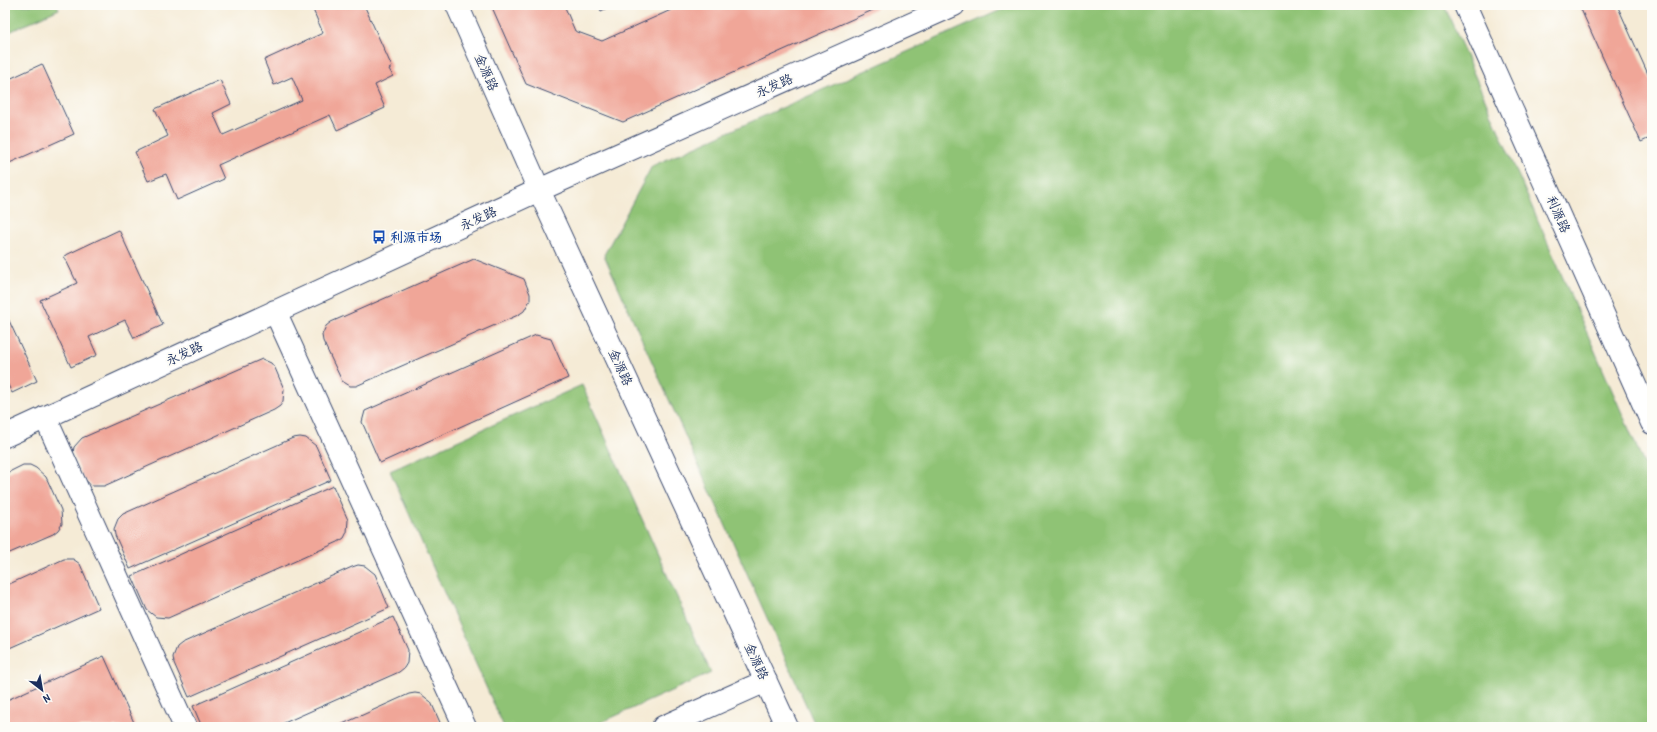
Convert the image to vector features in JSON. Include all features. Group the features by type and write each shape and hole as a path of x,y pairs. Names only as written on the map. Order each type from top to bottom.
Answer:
{"street":[{"name":"金源路","path":"457,5 539,190 786,727"},
{"name":"永发路","path":"5,436 539,190 954,5"},
{"name":"利源路","path":"1465,5 1652,424"},
{"path":"275,311 465,727"},
{"path":"45,417 185,727"},
{"path":"663,727 766,681"}],"green space":[{"path":"5,5 57,5 59,9 5,34"},
{"path":"1012,5 1444,5 1652,482 1652,727 816,727 604,255 652,166"},
{"path":"582,385 711,673 591,727 504,727 390,471"}],"building":[{"path":"311,5 364,5 392,67 389,69 393,76 375,85 385,108 337,130 330,115 218,165 224,179 177,200 166,174 148,181 135,152 168,136 155,109 220,80 231,104 213,113 223,135 302,100 292,77 274,85 264,60 323,33"},
{"path":"491,5 564,5 575,31 602,41 682,5 884,5 623,122 526,84"},
{"path":"598,5 613,5 601,11"},
{"path":"1579,5 1617,5 1652,83 1652,137 1641,142"},
{"path":"42,64 74,134 5,165 5,81"},
{"path":"119,230 163,325 134,338 125,320 89,337 97,355 71,367 40,300 77,283 64,256"},
{"path":"474,259 524,279 530,294 530,300 524,311 518,315 356,386 350,386 342,381 323,341 322,335 326,326 331,322"},
{"path":"5,312 37,381 12,393 5,379"},
{"path":"536,335 551,339 568,378 380,463 362,422 365,411"},
{"path":"262,359 271,363 275,368 284,389 283,401 280,406 274,410 104,486 92,486 83,478 73,453 74,447 82,438"},
{"path":"293,438 306,438 316,446 331,480 130,569 115,535 114,529 118,519 123,514"},
{"path":"23,465 30,465 36,468 46,477 61,510 62,524 53,534 5,555 5,474"},
{"path":"333,486 348,520 347,532 344,538 338,542 168,618 156,617 147,610 132,576"},
{"path":"64,559 73,559 80,564 99,608 5,650 5,586"},
{"path":"358,565 365,566 375,574 389,608 189,697 174,663 173,657 177,647 182,643"},
{"path":"393,617 408,650 407,663 399,672 275,727 202,727 193,706"},
{"path":"104,656 136,727 5,727 5,701"},
{"path":"409,694 421,694 431,702 442,727 336,727"}],"place":[{"name":"利源市场","path":"379,237"}]}
